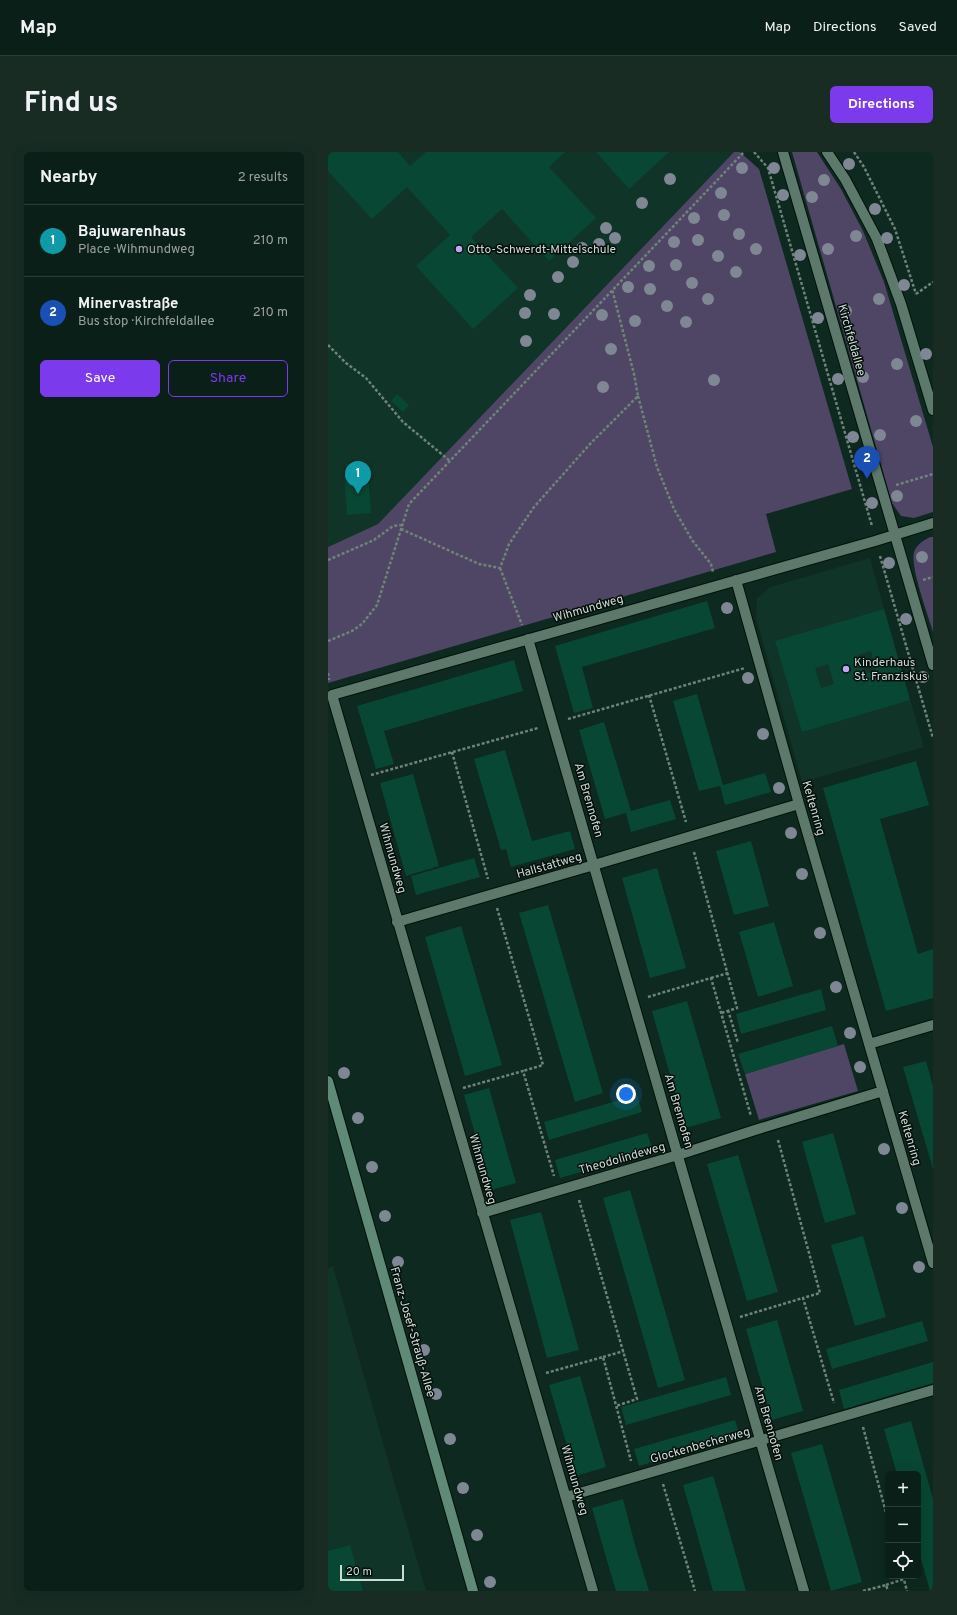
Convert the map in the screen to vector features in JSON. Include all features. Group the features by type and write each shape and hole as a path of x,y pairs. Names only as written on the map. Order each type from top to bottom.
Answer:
{"street":[{"name":"Kirchfeldallee","path":"783,152 933,665"},
{"path":"827,152 846,179 877,239 901,304 933,410"},
{"path":"896,535 933,523"},
{"name":"Wihmundweg","path":"593,1591 332,695 896,535"},
{"name":"Keltenring","path":"736,580 798,804 933,1263"},
{"name":"Am Brennofen","path":"528,639 804,1591"},
{"name":"Hallstattweg","path":"398,922 798,804"},
{"path":"869,1044 933,1025"},
{"name":"Franz-Josef-Strauß-Allee","path":"328,1081 473,1591"},
{"name":"Theodolindeweg","path":"482,1213 678,1155 883,1091"},
{"name":"Glockenbecherweg","path":"566,1497 839,1419 933,1390"}],"path":[{"path":"328,641 352,631 362,624 377,605 409,504 744,152"},
{"path":"754,152 768,168 933,738"},
{"path":"854,152 864,167 895,229 916,294 933,282"},
{"path":"612,289 657,467 674,509 692,540 712,564 717,585"},
{"path":"328,345 346,363 366,378 403,422 450,461"},
{"path":"528,639 500,568 509,544 534,507 590,444 638,396"},
{"path":"328,560 374,540 393,526 402,527 479,564 500,568"},
{"path":"649,695 737,1008 721,1012"},
{"path":"448,1092 543,1065 452,752"},
{"path":"633,1001 728,973"},
{"path":"711,978 755,1130"},
{"path":"728,1010 738,1043"},
{"path":"523,1070 558,1190"},
{"path":"726,1322 820,1293 774,1124"},
{"path":"575,1186 638,1399 616,1406"},
{"path":"803,1298 839,1419"},
{"path":"531,1378 624,1351"},
{"path":"603,1357 636,1477"},
{"path":"859,1413 885,1509"},
{"path":"659,1470 695,1591"},
{"path":"863,1591 901,1579"},
{"path":"904,1579 907,1591"},
{"path":"886,1585 888,1591"}],"shaded area":[{"path":"328,152 734,152 378,524 328,547"},
{"path":"734,152 740,152 759,169 852,489 766,514 776,552 328,683 328,547 378,524"},
{"path":"792,152 817,152 841,189 863,231 884,282 933,447 933,512 914,518 901,516 892,503"},
{"path":"930,537 933,537 933,632 917,579 913,559 916,547"},
{"path":"870,558 924,747 802,782 756,618 757,599 770,587"},
{"path":"844,1044 858,1091 759,1120 745,1074"},
{"path":"333,1266 426,1591 328,1591 328,1268"}],"building":[{"name":"Otto-Schwerdt-Mittelschule","path":"328,152 398,152 410,166 426,152 565,152 549,167 596,218 549,261 502,209 471,237 518,288 473,329 416,266 450,235 407,187 372,219 328,171"},
{"path":"596,152 669,152 629,189"},
{"path":"397,394 409,405 403,412 391,401"},
{"path":"368,473 371,513 347,515 344,475"},
{"path":"707,601 715,628 582,667 593,708 574,713 555,646"},
{"name":"Kinderhaus St. Franziskus","path":"884,609 910,700 802,732 775,641","holes":["871,651 876,671 864,674 858,655","828,664 834,684 821,688 815,668"]},
{"path":"514,660 523,691 384,731 394,764 376,769 357,706"},
{"path":"697,694 723,785 765,773 771,792 725,805 720,786 699,791 673,701"},
{"path":"604,722 631,811 670,800 676,819 631,832 626,813 605,819 579,730"},
{"path":"505,750 532,841 570,831 575,849 511,867 506,849 501,850 474,759"},
{"path":"916,761 929,805 880,819 918,954 933,949 933,998 886,1011 823,788"},
{"path":"413,774 439,866 406,876 380,783"},
{"path":"751,841 769,906 734,915 716,851"},
{"path":"474,858 480,877 416,895 411,876"},
{"path":"657,868 686,968 650,978 622,878"},
{"path":"548,905 603,1093 575,1102 519,913"},
{"path":"774,922 793,986 758,997 739,932"},
{"path":"461,926 502,1065 465,1076 425,937"},
{"path":"821,989 826,1010 741,1034 736,1014"},
{"path":"687,1001 721,1118 685,1128 652,1011"},
{"path":"832,1026 838,1046 745,1074 738,1054"},
{"path":"926,1061 933,1086 933,1169 903,1067"},
{"path":"489,1088 516,1183 491,1190 464,1095"},
{"path":"637,1095 642,1112 549,1140 544,1122"},
{"path":"647,1133 653,1151 560,1178 555,1160"},
{"path":"833,1133 856,1214 825,1223 802,1142"},
{"path":"738,1155 778,1292 747,1301 707,1164"},
{"path":"630,1190 685,1380 658,1388 603,1198"},
{"path":"541,1212 579,1350 547,1358 510,1220"},
{"path":"863,1236 886,1317 855,1326 831,1245"},
{"path":"777,1320 803,1411 772,1420 746,1329"},
{"path":"922,1321 928,1341 832,1369 826,1349"},
{"path":"933,1362 933,1383 844,1409 839,1390"},
{"path":"580,1376 606,1467 576,1476 549,1385"},
{"path":"726,1377 731,1395 626,1425 621,1407"},
{"path":"735,1420 740,1437 639,1466 634,1449"},
{"path":"911,1421 933,1499 933,1591 930,1591 921,1559 921,1471 896,1471 884,1429"},
{"path":"822,1444 862,1582 831,1591 791,1453"},
{"path":"713,1476 746,1591 713,1591 683,1485"},
{"path":"623,1499 649,1591 616,1591 592,1508"},
{"path":"350,1545 363,1591 328,1591 328,1551"}],"place":[{"name":"Otto-Schwerdt-Mittelschule","path":"459,249"},
{"name":"Minervastraße","path":"867,479"},
{"name":"Bajuwarenhaus","path":"358,494"},
{"name":"Kinderhaus St. Franziskus","path":"846,669"}]}
